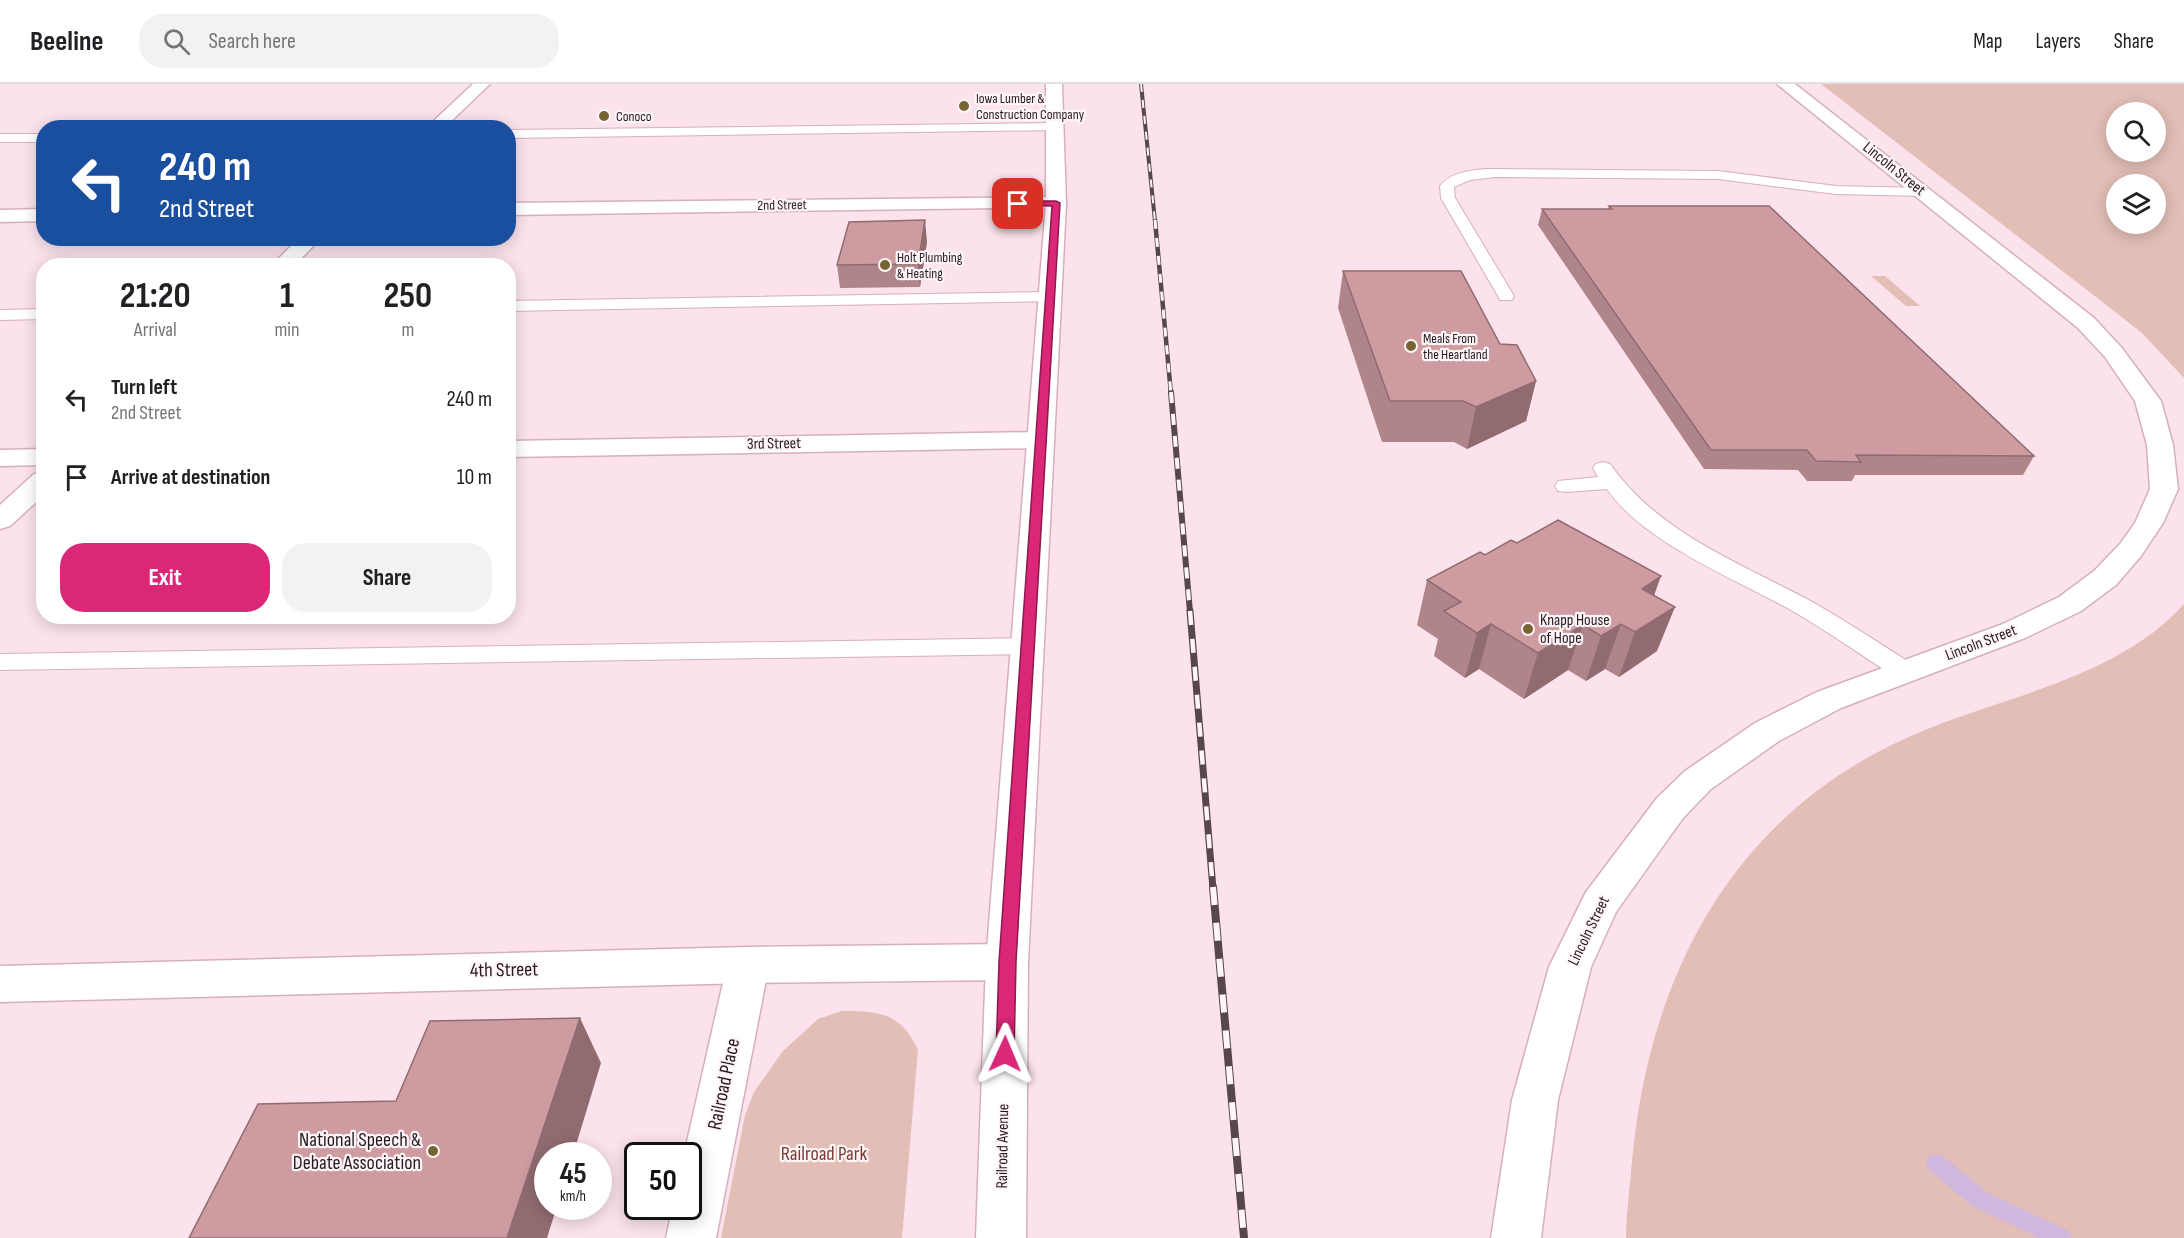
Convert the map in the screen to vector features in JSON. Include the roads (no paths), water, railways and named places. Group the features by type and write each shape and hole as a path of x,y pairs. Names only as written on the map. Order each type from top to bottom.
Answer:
{"street":[{"path":"443,120 482,84"},
{"name":"Railroad Avenue","path":"1001,1238 1007,962 1056,203 1054,84"},
{"name":"Lincoln Street","path":"1516,1238 1535,1100 1570,967 1600,903 1670,808 1698,780 1767,732 1829,700 2014,631 2070,604 2105,578 2131,550 2149,523 2164,489 2160,444 2148,401 2113,351 2086,323 1785,84"},
{"name":"2nd Street","path":"516,209 1056,203"},
{"path":"0,216 36,215"},
{"path":"290,258 302,246"},
{"name":"3rd Street","path":"516,449 1039,440"},
{"path":"0,458 36,457"},
{"path":"0,520 36,487"},
{"name":"4th Street","path":"0,984 748,965 1007,962"},
{"name":"Railroad Place","path":"691,1238 748,965"}],"lane":[{"path":"516,134 1055,127"},
{"path":"0,138 36,138"},
{"path":"1506,296 1448,198 1447,186 1456,178 1472,174 1495,173 1718,175 1836,189 1922,192"},
{"path":"516,306 1049,297"},
{"path":"0,315 36,314"},
{"path":"1566,486 1607,475 1650,520 1682,541 1822,617 1906,672"},
{"path":"0,662 1028,646"}],"waterway":[{"path":"1936,1163 1979,1199 2062,1238"}],"railway":[{"path":"1141,84 1155,221"},
{"path":"1155,220 1171,394"},
{"path":"1171,392 1190,612"},
{"path":"1190,611 1213,889"},
{"path":"1213,887 1244,1238"}],"place":[{"name":"Iowa Lumber & Construction Company","path":"964,106"},
{"name":"Conoco","path":"604,116"},
{"name":"Holt Plumbing & Heating","path":"885,265"},
{"name":"Meals From the Heartland","path":"1411,346"},
{"name":"Knapp House of Hope","path":"1528,629"},
{"name":"National Speech & Debate Association","path":"433,1151"}],"park label":[{"name":"Railroad Park","path":"824,1154"}]}
